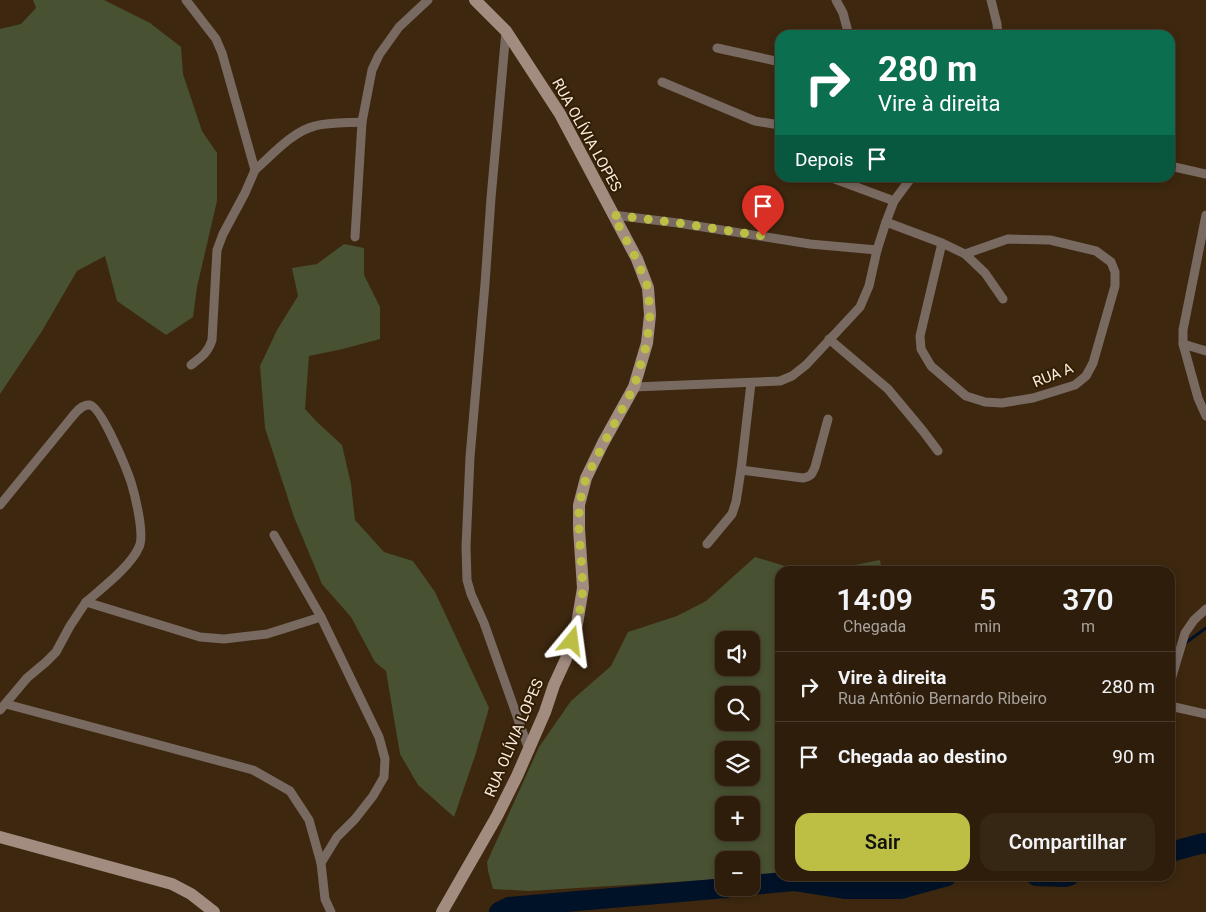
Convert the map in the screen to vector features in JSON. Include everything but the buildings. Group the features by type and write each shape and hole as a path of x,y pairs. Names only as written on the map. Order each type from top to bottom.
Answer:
{"street":[{"path":"186,0 216,39 222,53 255,170"},
{"path":"355,237 362,122 372,70 399,27 428,0"},
{"name":"RUA OLÍVIA LOPES","path":"445,911 517,776 566,659 578,624 583,588 579,505 586,478 634,387 647,343 650,315 648,288 637,260 560,114 506,31 475,0"},
{"path":"836,0 843,13 847,30"},
{"path":"991,0 998,30"},
{"path":"506,31 470,457 466,547 467,580 529,750"},
{"path":"717,48 775,61"},
{"path":"662,82 755,121 775,124"},
{"path":"191,365 206,353 210,347 217,250 255,170 290,139 313,126 362,122"},
{"path":"1175,167 1206,174"},
{"path":"842,182 894,202"},
{"path":"634,387 780,381 792,376 806,365 860,307 869,286 877,250 886,222 894,202 909,182"},
{"path":"613,215 678,223 810,244 877,250"},
{"path":"1206,215 1183,330 1183,344 1198,398 1206,416"},
{"path":"886,222 942,243 965,254 985,274 1003,299"},
{"name":"RUA A","path":"942,243 920,336 921,348 932,366 966,396 985,402 1002,403 1033,398 1075,384 1086,376 1093,363 1115,286 1115,272 1111,262 1096,252 1050,240 1008,239 965,254"},
{"path":"829,340 888,389 938,451"},
{"path":"1183,344 1206,351"},
{"path":"707,544 732,514 736,502 751,383"},
{"path":"0,505 76,412 81,408 92,405 101,416 114,440 131,482 141,530 140,546 114,577 86,602 56,652 27,678 3,707 253,770 290,791 309,820 321,863 325,899 331,912"},
{"path":"741,470 809,478 815,468 828,419"},
{"path":"274,535 321,617 379,736 385,759 384,776 373,796 355,819 337,837 321,863"},
{"path":"86,602 200,637 224,639 267,634 321,617"},
{"path":"1175,667 1186,633 1194,620 1206,609"},
{"path":"1175,707 1206,714"},
{"path":"0,837 172,884 191,894 214,912"}],"green space":[{"path":"33,0 104,0 150,23 181,47 183,74 202,131 217,153 217,201 197,287 193,317 166,335 117,301 105,256 77,271 42,331 0,394 0,29 21,24 36,8"},
{"path":"344,244 364,248 364,275 380,307 380,339 309,356 305,409 342,445 351,484 355,520 384,552 413,561 435,592 489,708 454,817 418,785 400,754 386,671 375,662 351,617 322,584 294,517 265,428 260,366 277,330 298,296 292,268 317,264"},
{"path":"755,557 785,566 775,566 775,876 760,877 760,851 715,851 715,880 529,891 493,889 487,862 539,747 571,701 611,666 628,632 677,616 706,601"},
{"path":"880,560 881,566 850,566"}],"waterway":[{"path":"1184,644 1206,628"},
{"path":"1175,851 1206,844"},
{"path":"760,884 795,881"},
{"path":"795,881 846,889 900,889 929,881"},
{"path":"499,912 509,907 715,889"}],"route":[{"path":"572,641 578,624 583,588 579,505 586,478 634,387 647,343 650,315 648,288 637,260 613,215 763,236"}]}
